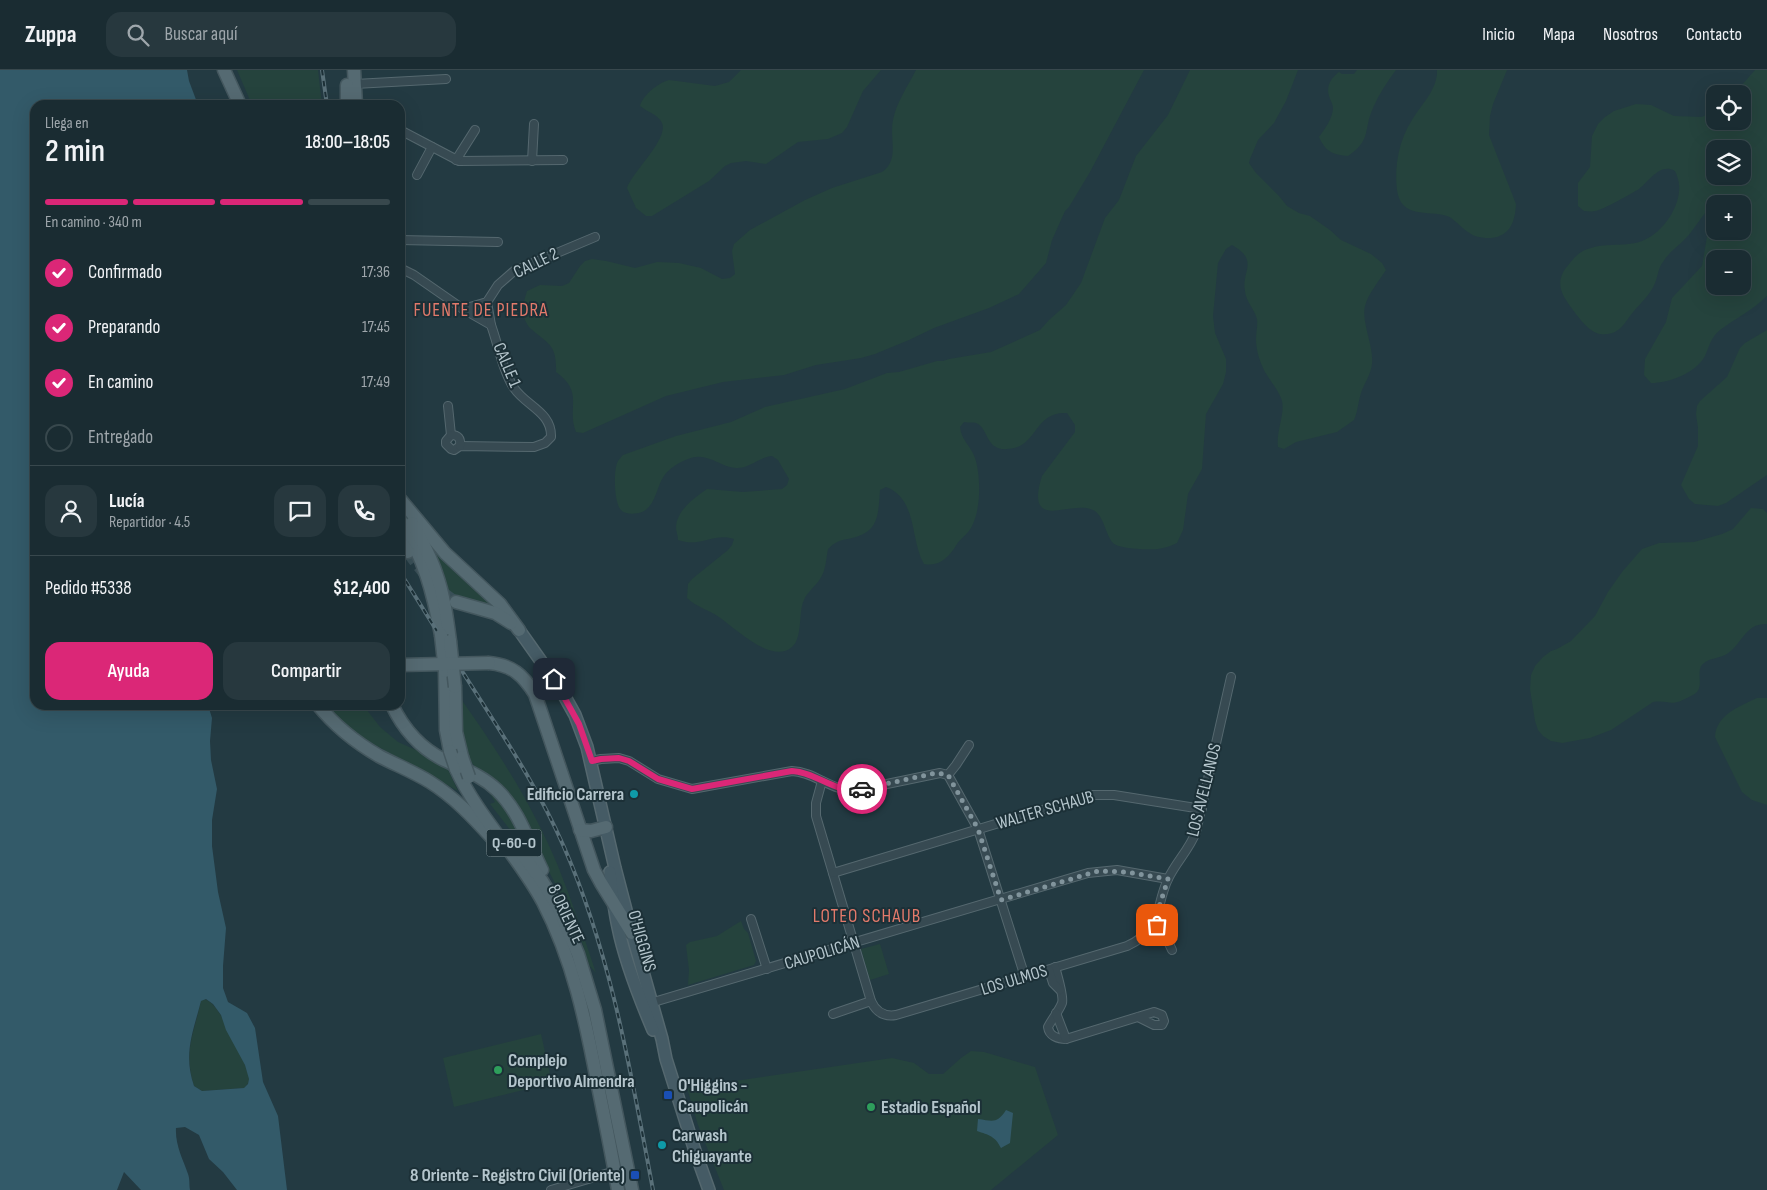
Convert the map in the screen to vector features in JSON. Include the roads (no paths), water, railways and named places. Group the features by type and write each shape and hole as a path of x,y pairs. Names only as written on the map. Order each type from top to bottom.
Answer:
{"main road":[{"path":"347,70 347,100"},
{"path":"354,70 356,100"},
{"path":"224,71 236,100"},
{"path":"405,507 445,553 495,598 518,630"},
{"name":"Q-60-O","path":"405,520 410,538 424,566 431,586 446,638"},
{"path":"408,552 410,538"},
{"path":"484,611 492,606 495,598"},
{"path":"456,602 503,617 518,630"},
{"name":"O'HIGGINS","path":"518,630 548,669 568,702 583,733 592,761 647,1004"},
{"name":"8 ORIENTE","path":"446,638 446,730 450,751 456,769 468,792 525,873 552,920 573,975 587,1028 618,1190"},
{"name":"8 ORIENTE","path":"446,638 455,694 456,732 469,777 542,881 559,909 578,954 592,999 632,1190"},
{"path":"405,665 501,664 513,669 526,681 535,694 597,877 632,933"},
{"path":"323,710 337,726 354,740 378,755 423,778 455,801 474,818 525,873"},
{"path":"395,710 408,731 421,745 443,760 477,775 492,785 506,799 522,824 559,909"},
{"path":"580,830 591,831 606,828"},
{"name":"O'HIGGINS","path":"606,828 614,905 620,936 662,1039 666,1059 709,1190"}],"street":[{"path":"355,84 446,79"},
{"path":"532,161 534,124"},
{"path":"456,160 475,130"},
{"path":"405,133 456,160 562,160"},
{"path":"418,175 432,147"},
{"name":"CALLE 2","path":"487,302 498,285 514,271 595,237"},
{"path":"405,240 498,242"},
{"name":"CALLE 1","path":"405,270 491,325 510,380 520,396 540,410 551,431 551,437 545,443 534,447 460,446"},
{"path":"463,309 487,302 491,325"},
{"path":"448,406 450,435 446,441 448,447 454,450 460,446 461,441 459,437 450,435"},
{"name":"LOS AVELLANOS","path":"1154,923 1168,879 1190,847 1202,809 1231,677"},
{"path":"948,775 969,744"},
{"path":"592,761 619,758 629,761 658,779 692,789 792,771 803,772 843,790 853,790 936,773 948,775"},
{"path":"948,775 978,829 1025,977"},
{"path":"822,781 817,798 816,812 871,1001 833,1014"},
{"name":"WALTER SCHAUB","path":"833,873 1092,795 1114,795 1202,809"},
{"name":"CAUPOLICÁN","path":"647,1004 1098,871 1127,872 1168,879"},
{"path":"751,919 767,969"},
{"path":"1154,923 1165,935 1172,950"},
{"name":"LOS ULMOS","path":"871,1001 876,1009 883,1014 896,1015 1127,946 1142,937 1154,923"},
{"path":"1052,968 1053,983 1060,990 1062,1002 1048,1030 1058,1038 1066,1039 1138,1017"},
{"path":"1056,1013 1066,1039"},
{"path":"551,1190 615,1171"}],"water":[{"path":"0,70 187,70 196,100 30,100 30,710 210,710 212,718 211,760 217,789 212,820 212,846 218,892 226,928 223,988 228,1002 247,1013 255,1028 263,1082 278,1116 287,1190 237,1190 223,1172 209,1159 199,1135 185,1127 176,1128 176,1134 180,1152 189,1176 190,1190 141,1190 124,1172 117,1190 0,1190","holes":["206,999 213,1004 221,1015 226,1030 245,1065 249,1079 248,1084 244,1088 202,1091 194,1086 189,1064 190,1043 201,1001"]},
{"path":"1006,1110 1013,1113 1010,1143 1001,1148 991,1136 977,1131 978,1119 997,1120"}],"tunnel":[{"path":"408,552 436,586 456,602"}],"railway":[{"path":"322,70 326,100"},
{"path":"405,580 516,757 542,801 564,847 581,889 607,973 628,1060 653,1190"}],"place":[{"name":"Edificio Carrera","path":"634,794"},
{"name":"Complejo Deportivo Almendra","path":"498,1070"},
{"name":"O'Higgins - Caupolicán","path":"668,1095"},
{"name":"Estadio Español","path":"871,1107"},
{"name":"Carwash Chiguayante","path":"662,1145"},
{"name":"8 Oriente - Registro Civil (Oriente)","path":"635,1175"}],"district":[{"name":"FUENTE DE PIEDRA","path":"481,310"},
{"name":"LOTEO SCHAUB","path":"867,916"}]}
